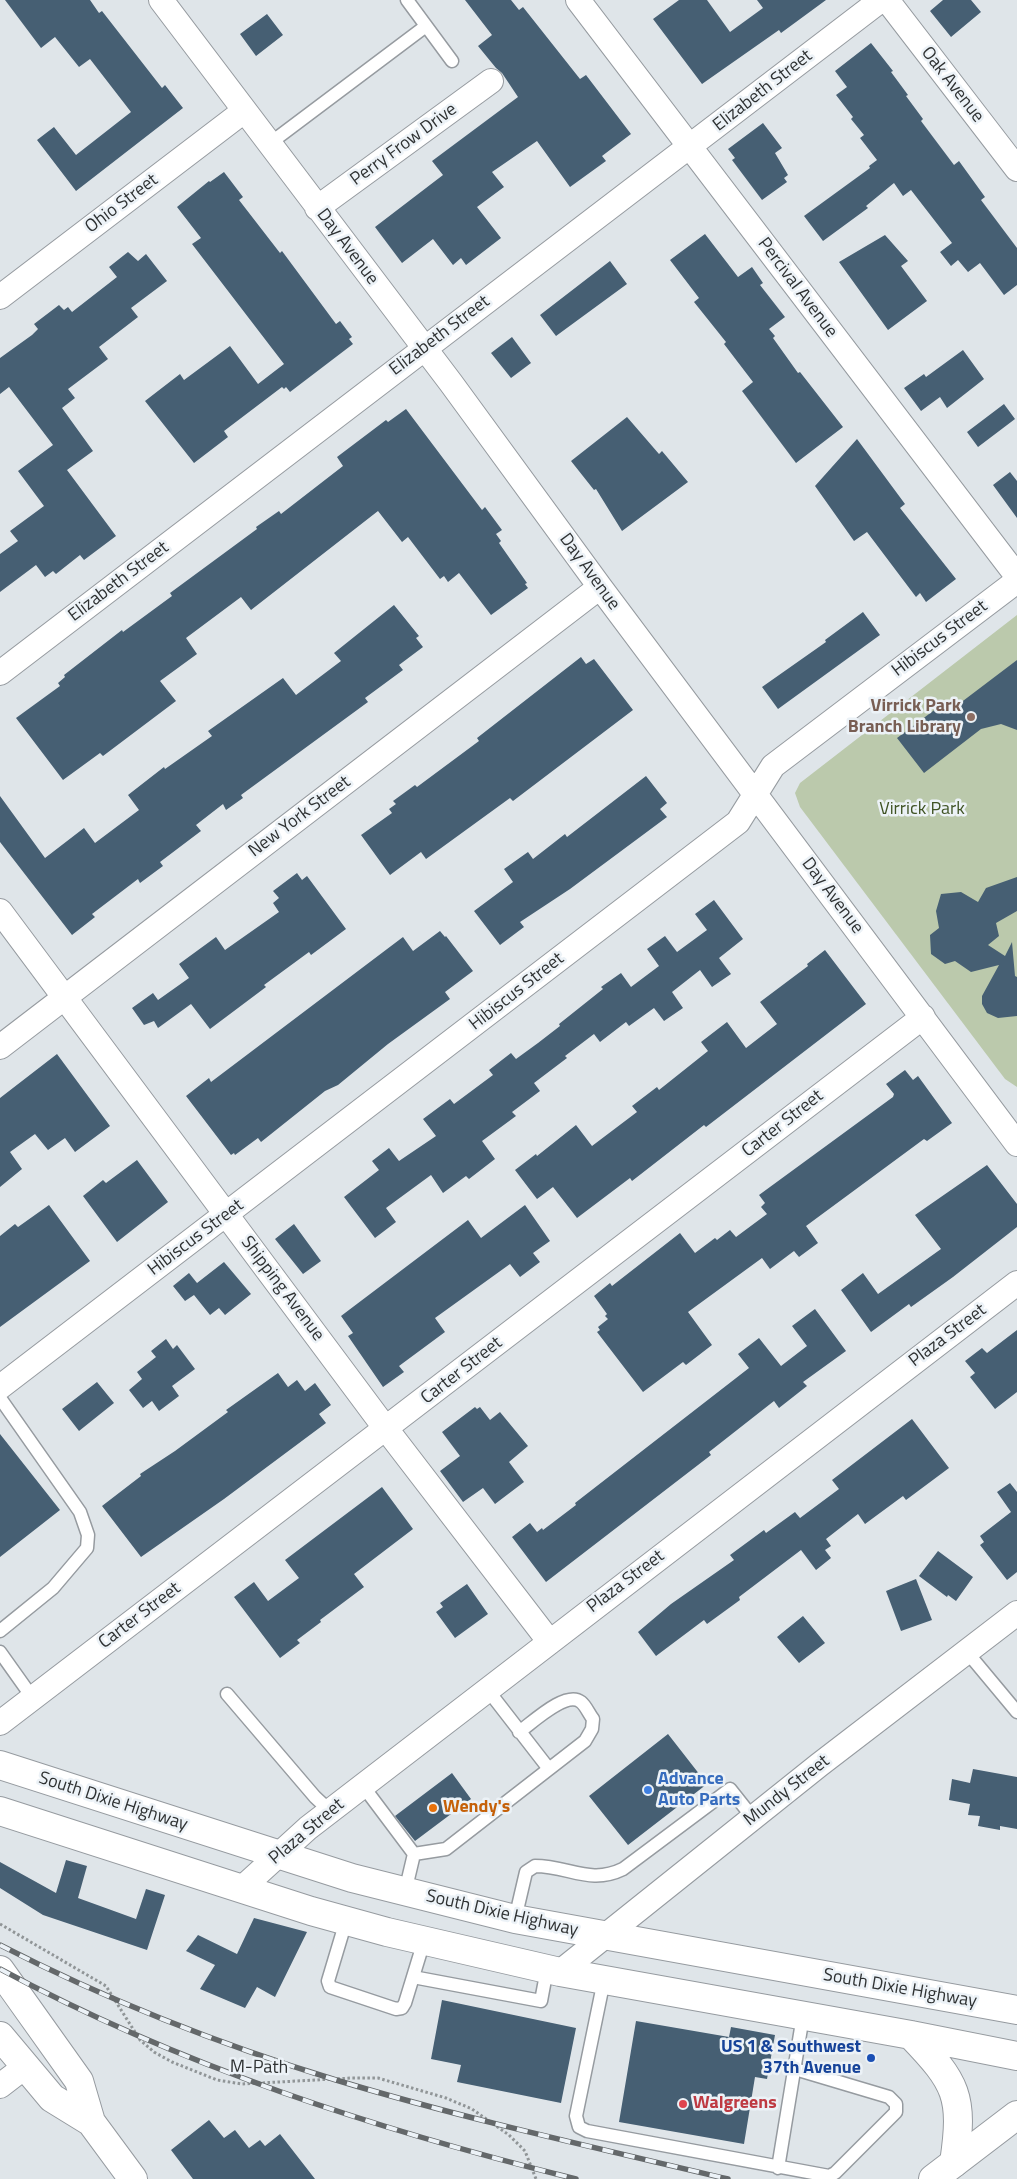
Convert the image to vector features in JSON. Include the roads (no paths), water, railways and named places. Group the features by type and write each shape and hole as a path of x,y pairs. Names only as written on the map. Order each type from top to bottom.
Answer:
{"main road":[{"name":"South Dixie Highway","path":"0,1765 279,1855 405,1892 515,1919 1017,2010"},
{"path":"0,1811 241,1889 346,1921 424,1941 604,1980 1017,2056"},
{"path":"0,1970 79,2080 91,2122 133,2179"},
{"path":"911,2035 938,2063 950,2080 958,2105 959,2128 944,2171"},
{"path":"0,2036 52,2098 91,2122"},
{"path":"944,2171 1017,2115"}],"street":[{"name":"Day Avenue","path":"161,0 424,348 600,587 1017,1143"},
{"name":"Percival Avenue","path":"578,0 1017,576"},
{"name":"Elizabeth Street","path":"0,673 881,0"},
{"name":"Oak Avenue","path":"887,0 1017,170"},
{"name":"Perry Frow Drive","path":"317,208 491,81"},
{"name":"Ohio Street","path":"0,297 244,112"},
{"name":"Hibiscus Street","path":"0,1387 738,822 773,766 1017,581"},
{"name":"New York Street","path":"0,1047 600,587"},
{"name":"Shipping Avenue","path":"0,911 386,1429 549,1641"},
{"name":"Carter Street","path":"0,1723 923,1017"},
{"name":"Plaza Street","path":"241,1889 308,1828 1017,1283"},
{"name":"Mundy Street","path":"553,1970 604,1936 1017,1613"},
{"path":"0,2086 26,2066"}],"lane":[{"path":"407,0 452,61"},
{"path":"268,144 426,26"},
{"path":"0,1398 80,1512 89,1542 87,1548 53,1588 0,1631"},
{"path":"0,1652 32,1697"},
{"path":"968,1652 1017,1712"},
{"path":"487,1690 549,1769"},
{"path":"228,1694 315,1797 330,1811"},
{"path":"414,1854 446,1849 585,1741 592,1729 593,1719 581,1702 572,1699 561,1701 519,1732"},
{"path":"363,1786 414,1854"},
{"path":"515,1919 526,1872 535,1866 595,1876 614,1873 623,1869 730,1789 753,1818"},
{"path":"405,1892 414,1854"},
{"path":"346,1921 328,1981 330,1987 396,2009 402,2008 406,2003 424,1941"},
{"path":"414,1977 541,2001 553,1970"},
{"path":"604,1980 576,2116 578,2127 587,2132 829,2176 896,2112 896,2104 889,2098 795,2069"},
{"path":"778,2168 803,2016"}],"railway":[{"path":"0,1945 81,1984 165,2020 250,2052 336,2080 482,2120 728,2179"},
{"path":"0,1969 68,2004 138,2036 281,2092 354,2117 428,2139 576,2179"}],"place":[{"name":"Virrick Park Branch Library","path":"971,717"},
{"name":"Advance Auto Parts","path":"648,1790"},
{"name":"Wendy's","path":"433,1808"},
{"name":"US 1 & Southwest 37th Avenue","path":"871,2058"},
{"name":"Walgreens","path":"683,2104"}],"park label":[{"name":"Virrick Park","path":"922,810"}]}
